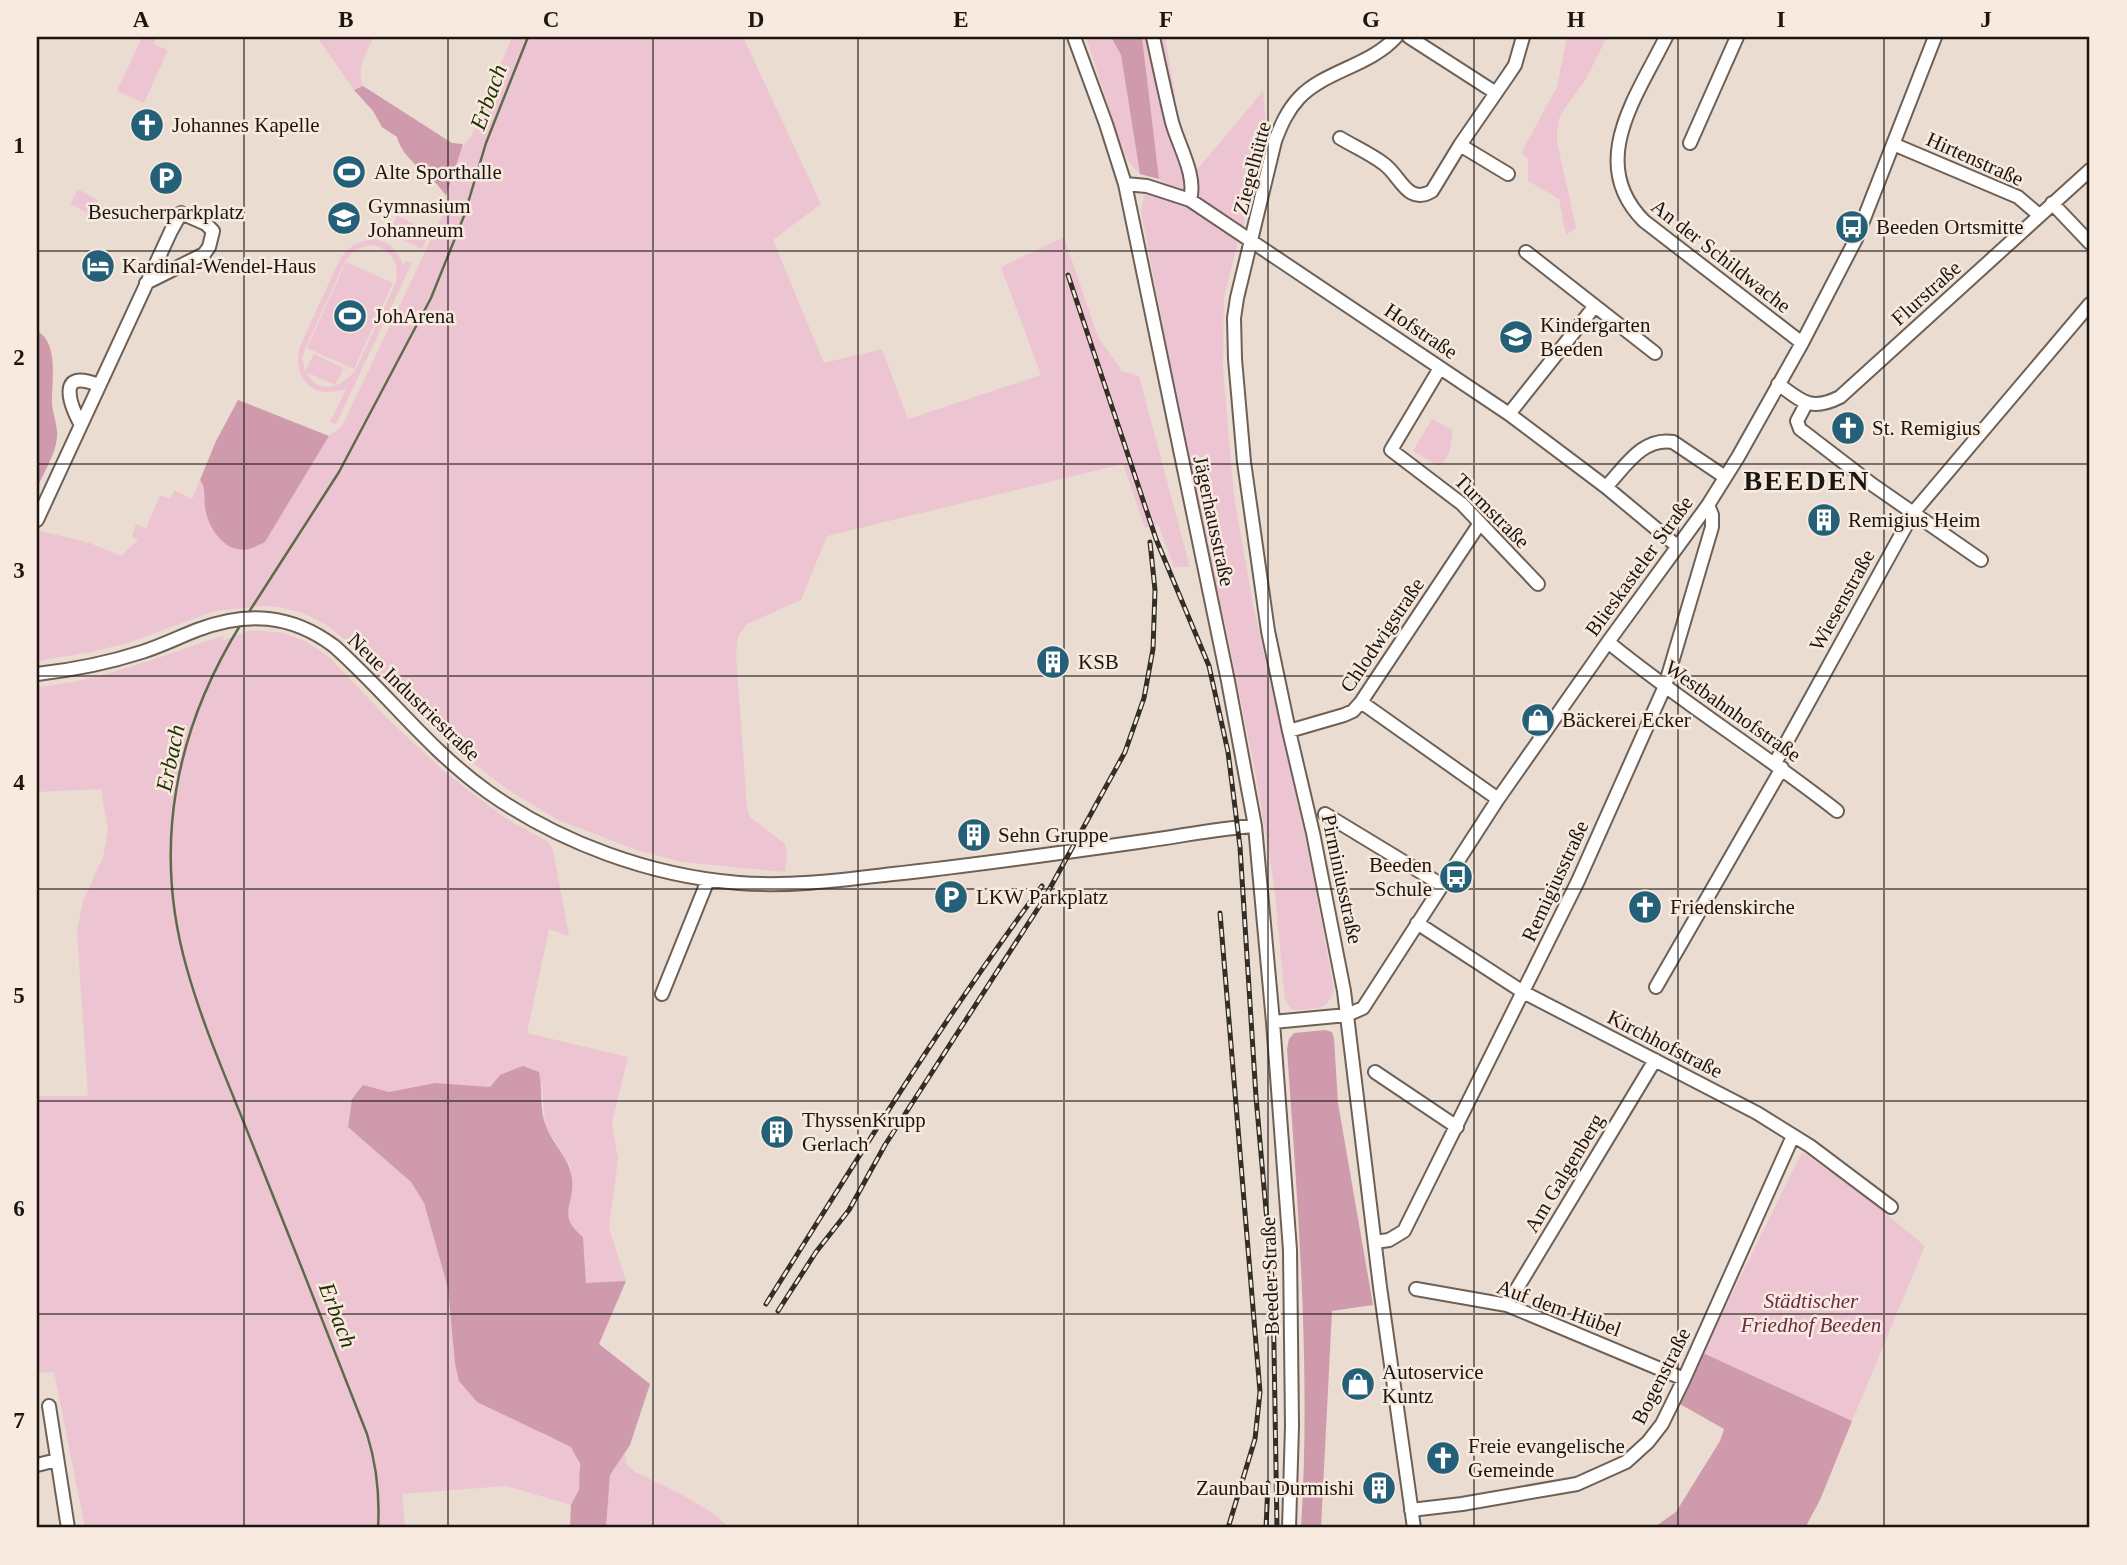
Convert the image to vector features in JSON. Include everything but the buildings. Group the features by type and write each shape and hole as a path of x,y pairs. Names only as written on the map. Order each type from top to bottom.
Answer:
{"street":[{"name":"Jägerhausstraße","path":"1074,37 1125,184 1228,681 1255,826 1273,1022"},
{"path":"1153,37 1173,125 1191,178 1190,200"},
{"name":"Ziegelhütte","path":"1252,241 1275,141 1289,111 1300,96 1374,55 1396,37"},
{"path":"1409,37 1496,93"},
{"path":"1340,138 1385,164 1403,187 1425,195 1432,191 1515,65 1523,37"},
{"name":"An der Schildwache","path":"1666,37 1618,140 1616,155 1620,187 1633,210 1644,221 1802,343"},
{"path":"1690,143 1737,37"},
{"name":"Blieskasteler Straße","path":"1347,1016 1363,1008 1498,799 1708,505 1725,477 1802,343 1856,239 1935,37"},
{"name":"Hirtenstraße","path":"1893,144 2018,197 2039,215"},
{"path":"1460,145 1508,174"},
{"name":"Flurstraße","path":"1806,404 1819,405 1839,397 2090,170"},
{"name":"Hofstraße","path":"1125,184 1147,186 1190,200 1509,414 1606,487 1678,546"},
{"path":"2052,203 2090,243"},
{"path":"37,520 98,384 146,283 181,213 206,224 213,232 209,247 195,260 146,283"},
{"name":"Pirminiusstraße","path":"1252,241 1234,318 1235,359 1250,512 1268,631 1337,952 1414,1528"},
{"path":"1526,252 1655,353"},
{"name":"Wiesenstraße","path":"1656,987 1913,513 2090,304"},
{"path":"1509,414 1594,307"},
{"name":"Turmstraße","path":"1440,368 1391,450 1446,490 1538,584"},
{"path":"81,425 72,408 68,392 71,384 85,380 98,384"},
{"path":"1778,384 1806,404 1797,421 1800,429 1981,560"},
{"path":"1606,487 1642,448 1652,442 1673,442 1725,477"},
{"name":"Remigiusstraße","path":"1375,1242 1397,1237 1404,1231 1578,881 1665,686 1712,527 1713,515 1708,505"},
{"name":"Chlodwigstraße","path":"1289,731 1353,711 1480,523"},
{"name":"Neue Industriestraße","path":"37,674 74,670 144,652 200,629 232,620 256,618 291,622 320,635 347,657 415,730 455,766 488,792 520,812 608,854 708,880 771,884 862,877 1255,826"},
{"name":"Westbahnhofstraße","path":"1608,642 1837,811"},
{"path":"1361,702 1498,799"},
{"path":"1325,814 1442,885"},
{"path":"662,994 708,880"},
{"name":"Kirchhofstraße","path":"1417,923 1523,992 1757,1113 1810,1146 1891,1207"},
{"path":"1273,1022 1347,1016"},
{"name":"Beeder Straße","path":"1273,1022 1292,1305 1289,1528"},
{"name":"Am Galgenberg","path":"1507,1305 1655,1060"},
{"path":"1375,1072 1457,1127"},
{"name":"Bogenstraße","path":"1411,1510 1577,1484 1626,1462 1648,1442 1662,1424 1684,1379 1793,1136"},
{"name":"Auf dem Hübel","path":"1416,1289 1507,1305 1684,1379"},
{"path":"50,1406 68,1528"},
{"path":"37,1465 57,1460"}],"green space":[{"path":"142,37 156,37 153,44 168,50 144,103 117,91"},
{"path":"317,37 374,37 361,67 363,86 354,90"},
{"path":"512,37 743,37 821,204 773,240 824,363 882,349 908,419 1041,375 1001,267 1064,237 1098,337 1122,371 1139,376 1190,567 1174,567 1158,524 1145,528 1123,464 827,536 801,600 747,624 738,636 736,656 747,808 750,817 785,844 785,872 682,862 637,850 558,820 510,791 462,755 422,718 356,648 325,624 303,613 263,606 215,611 128,643 37,661 37,530 90,543 121,556 138,540 132,536 136,524 146,528 160,495 170,499 174,490 192,499 200,480 205,494 206,512 265,542 329,436 342,426 446,208 456,161 471,137"},
{"path":"1086,37 1111,37 1121,55 1140,174 1124,154"},
{"path":"1142,37 1165,37 1175,94 1174,113 1195,172 1263,91 1266,129 1243,227 1198,197 1170,187 1159,179"},
{"path":"1567,37 1607,37 1586,79 1559,119 1557,142 1576,228 1566,235 1559,199 1528,181 1528,159 1521,153 1557,87"},
{"path":"78,189 98,200 91,215 70,204"},
{"path":"1152,191 1183,204 1233,235 1238,242 1224,297 1223,370 1234,496 1253,604 1309,854 1334,990 1327,1003 1313,1009 1292,1010 1285,1000 1274,884 1255,771 1186,450 1141,211 1144,195"},
{"path":"397,216 430,231 422,249 389,233"},
{"path":"375,239 396,251 403,265 406,261 412,263 336,424 330,422 346,389 324,392 308,384 299,369 300,346 340,259 351,247","holes":["374,245 394,260 397,277 356,369 338,385 324,387 317,384 306,372 335,385 344,368 314,354 305,371 302,358 345,261 361,248"]},
{"name":"JohArena","path":"346,262 393,283 354,369 307,348"},
{"path":"1432,419 1452,430 1450,450 1439,466 1413,451"},
{"path":"250,630 284,633 307,642 330,658 389,720 446,773 505,818 547,841 553,850 569,936 549,929 527,1033 628,1057 612,1123 618,1159 609,1228 626,1281 586,1284 583,1237 571,1227 568,1213 572,1185 570,1166 545,1125 542,1084 500,1075 490,1087 435,1083 389,1092 363,1085 348,1127 411,1182 424,1203 448,1288 455,1364 543,1435 571,1446 578,1462 580,1476 571,1505 506,1486 402,1494 405,1528 85,1528 54,1372 37,1373 37,1096 88,1096 77,931 83,901 103,857 108,831 101,789 37,792 37,687 109,673 225,635 222,641"},
{"name":"Städtischer Friedhof Beeden","path":"1802,1152 1863,1195 1925,1246 1852,1421 1703,1353"},
{"path":"625,1453 627,1465 635,1472 679,1493 711,1512 730,1528 606,1528 610,1475"}],"shaded area":[{"path":"1111,37 1142,37 1159,179 1140,174 1121,55"},
{"path":"363,86 452,143 463,144 446,196 405,154 397,137 382,127 373,111 354,90"},
{"path":"37,331 44,337 52,354 52,404 57,433 54,450 37,489"},
{"path":"238,400 329,436 265,542 241,550 227,545 216,534 206,513 200,480 216,441"},
{"path":"1325,1030 1332,1032 1334,1038 1338,1103 1373,1305 1332,1311 1321,1528 1301,1528 1304,1348 1287,1049 1289,1039 1294,1033"},
{"path":"523,1066 539,1072 544,1120 570,1171 572,1188 568,1216 583,1237 586,1283 626,1281 599,1344 650,1384 630,1445 610,1475 606,1528 570,1528 571,1505 579,1489 580,1464 571,1447 477,1402 459,1381 448,1288 424,1203 411,1182 348,1127 352,1099 363,1085 389,1092 435,1083 490,1087 500,1075"},
{"path":"1703,1353 1852,1421 1820,1500 1805,1528 1653,1528 1676,1512 1720,1441 1724,1429 1680,1404"}],"waterway":[{"name":"Erbach","path":"247,615 339,472 431,298 464,216 486,143 528,37"},
{"name":"Erbach","path":"241,624 218,664 200,705 176,790 171,834 171,879 177,923 187,969 210,1037 367,1434 377,1481 378,1528"}],"railway":[{"path":"1068,275 1156,539 1209,666 1228,752 1240,847 1256,1097 1273,1289 1277,1528"},
{"path":"778,1311 816,1252 849,1210 885,1145 1044,899 1125,752 1144,698 1153,649 1155,590 1150,542"},
{"path":"766,1304 934,1040 1042,886"},
{"path":"1220,913 1260,1392 1255,1439 1228,1528"},
{"path":"1266,1528 1268,1483"}],"place":[{"name":"Johannes Kapelle","path":"147,125"},
{"name":"Alte Sporthalle","path":"349,172"},
{"name":"Besucherparkplatz","path":"166,178"},
{"name":"Gymnasium Johanneum","path":"344,218"},
{"name":"Beeden Ortsmitte","path":"1852,227"},
{"name":"Kardinal-Wendel-Haus","path":"98,266"},
{"name":"JohArena","path":"350,316"},
{"name":"Kindergarten Beeden","path":"1516,337"},
{"name":"St. Remigius","path":"1848,428"},
{"name":"Remigius Heim","path":"1824,520"},
{"name":"KSB","path":"1053,662"},
{"name":"Bäckerei Ecker","path":"1538,720"},
{"name":"Sehn Gruppe","path":"974,835"},
{"name":"Beeden Schule","path":"1456,877"},
{"name":"LKW Parkplatz","path":"951,897"},
{"name":"Friedenskirche","path":"1645,907"},
{"name":"ThyssenKrupp Gerlach","path":"777,1132"},
{"name":"Autoservice Kuntz","path":"1358,1384"},
{"name":"Freie evangelische Gemeinde","path":"1443,1458"},
{"name":"Zaunbau Durmishi","path":"1379,1488"}],"district":[{"name":"BEEDEN","path":"1807,480"}]}
